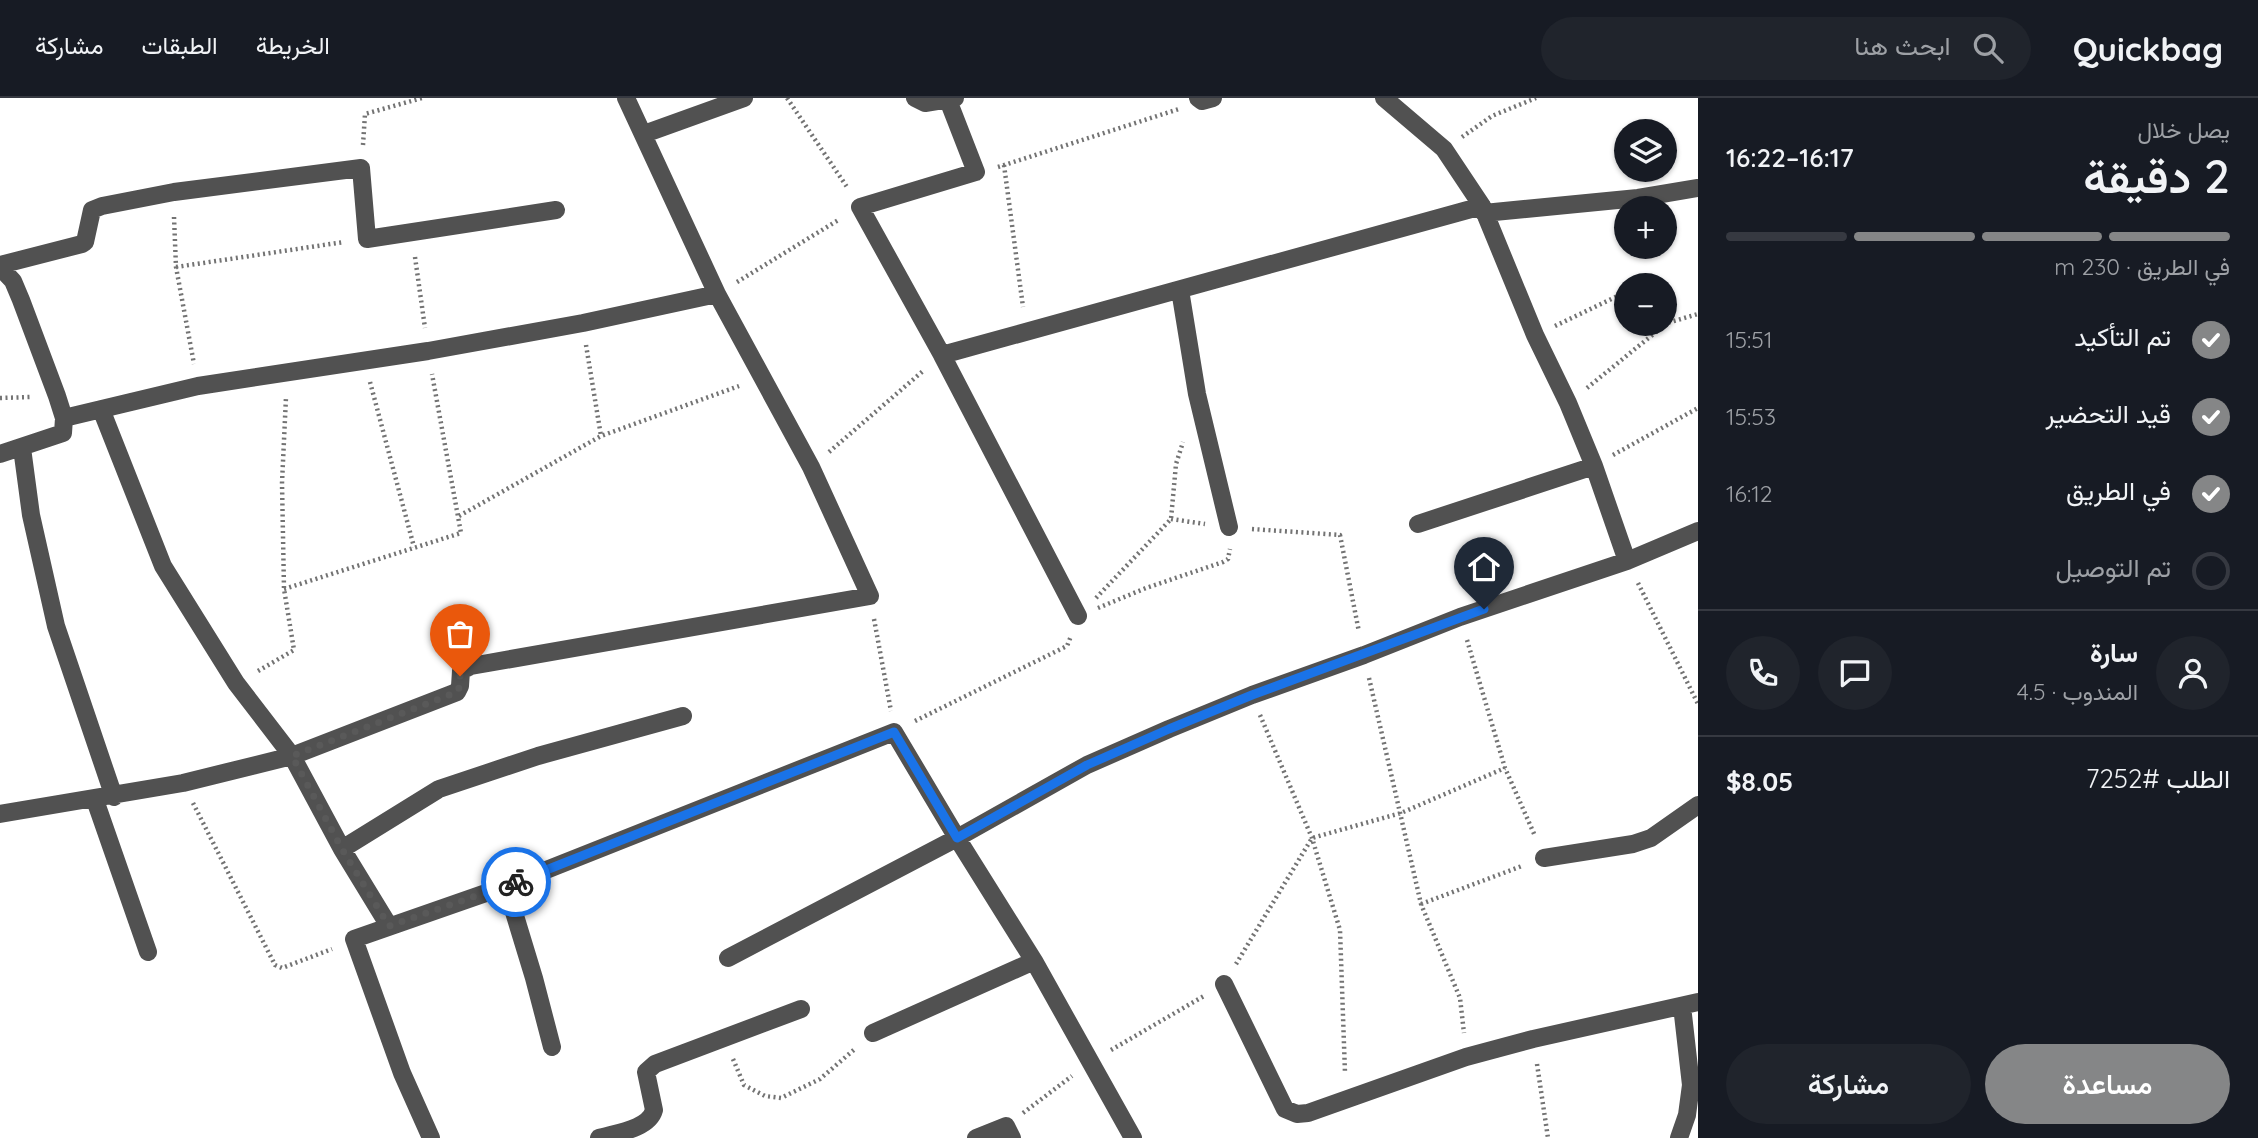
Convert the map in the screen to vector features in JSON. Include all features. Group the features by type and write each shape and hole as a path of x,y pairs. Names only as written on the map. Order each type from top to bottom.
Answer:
{"street":[{"path":"1,809 95,800 183,783 292,756 457,692 461,671 471,666 870,596 811,467 717,294 626,98"},
{"path":"644,134 744,98"},
{"path":"915,98 925,103 952,99 976,172 860,207 942,355 1078,616"},
{"path":"1384,98 1444,149 1483,209 1535,335 1568,403 1594,466 1627,561"},
{"path":"0,454 63,433 64,418 13,281 0,266 82,244 85,242 94,208 174,192 361,168 367,239 556,211"},
{"path":"942,355 1483,209 1637,198 1698,188"},
{"path":"1180,290 1197,394 1229,527"},
{"path":"64,418 198,386 428,351 583,323 717,294"},
{"path":"101,409 163,566 236,683 292,756 342,849 389,926"},
{"path":"22,448 31,515 56,626 114,796"},
{"path":"1418,524 1594,466"},
{"path":"727,958 957,838 1087,765 1252,695 1460,617 1627,561 1698,531"},
{"path":"342,849 439,789 538,756 683,716"},
{"path":"431,1138 402,1073 354,939 506,886 894,732 1034,961 1133,1138"},
{"path":"95,800 148,952"},
{"path":"1544,858 1633,844 1651,838 1698,805"},
{"path":"506,886 552,1046"},
{"path":"873,1033 1034,961"},
{"path":"1224,984 1285,1110 1297,1114 1308,1113 1466,1057 1690,1004 1692,1085 1687,1115 1679,1138"},
{"path":"599,1138 634,1127 648,1121 653,1115 646,1077 648,1069 800,1009"},
{"path":"976,1138 1009,1132"}],"path":[{"path":"361,168 365,114 422,98"},
{"path":"717,294 860,207 787,98"},
{"path":"1444,149 1492,116 1536,98"},
{"path":"1026,332 1004,165 1204,99"},
{"path":"174,192 176,267 198,386"},
{"path":"284,589 461,533 428,351 412,231"},
{"path":"176,267 367,239"},
{"path":"1535,335 1614,298"},
{"path":"1677,319 1698,314"},
{"path":"583,323 601,436"},
{"path":"1568,403 1648,336"},
{"path":"811,467 942,355"},
{"path":"364,359 414,547"},
{"path":"236,683 294,650 284,589 282,483 287,372"},
{"path":"459,516 601,436 763,377"},
{"path":"1594,466 1698,408"},
{"path":"870,596 894,732 1067,646 1078,616 1171,519 1176,464 1183,441"},
{"path":"1078,616 1228,559 1231,542 1229,527 1340,535 1364,655 1421,905 1460,998 1466,1057"},
{"path":"1627,561 1698,704"},
{"path":"1421,905 1544,858 1505,768 1460,617"},
{"path":"1252,695 1311,838 1340,930 1346,1100"},
{"path":"1009,1132 1092,1062 1224,984 1311,838 1401,813 1505,768"},
{"path":"183,783 275,965 282,968 306,961 354,939"},
{"path":"724,1037 744,1085 765,1096 781,1098 820,1079 873,1033"},
{"path":"1533,1039 1548,1138"}],"way so far":[{"path":"460,676 457,692 292,756 342,849 389,926 516,882"}],"route":[{"path":"516,882 894,732 957,838 1087,765 1169,729 1252,695 1484,609"}]}
